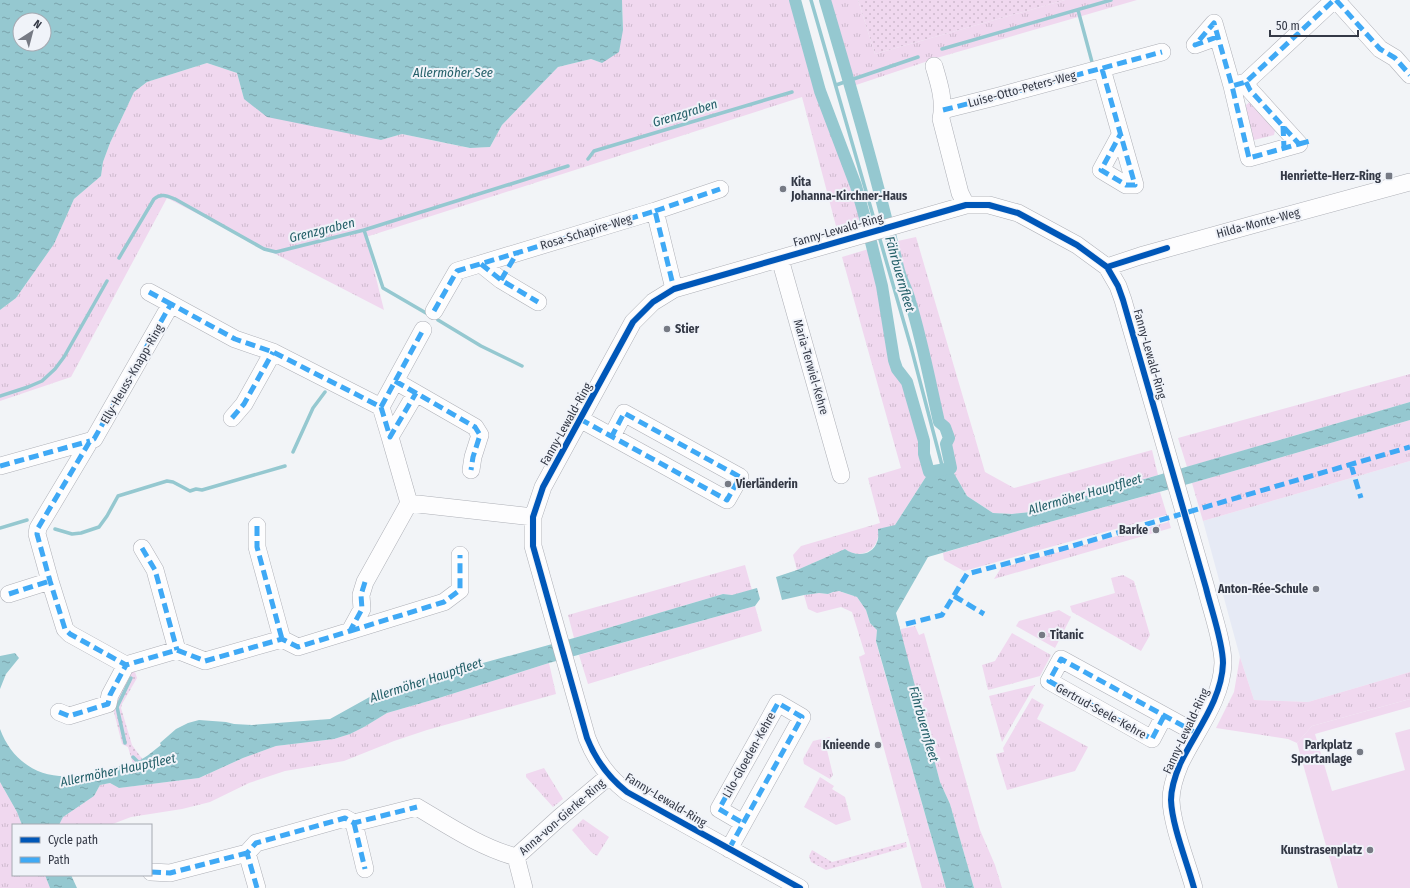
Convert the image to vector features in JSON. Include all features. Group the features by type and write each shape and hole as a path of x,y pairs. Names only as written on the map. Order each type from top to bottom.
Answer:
{"street":[{"path":"1239,84 1335,0 1380,49 1395,58 1410,75"},
{"path":"1217,37 1239,84 1249,158 1298,145 1250,90 1239,84"},
{"name":"Luise-Otto-Peters-Weg","path":"943,110 1162,52"},
{"path":"934,66 942,96 943,110 941,119 960,194 966,205"},
{"path":"1102,69 1120,136"},
{"name":"Hilda-Monte-Weg","path":"1107,267 1140,256 1410,182"},
{"name":"Rosa-Schapire-Weg","path":"434,311 457,271 720,190"},
{"name":"Fanny-Lewald-Ring","path":"800,888 631,794 609,776 595,757 587,738 533,546 533,517 543,487 633,322 653,302 674,289 853,237 966,205 989,205 1018,213 1067,238 1107,267 1118,286 1123,300 1218,636 1223,662 1218,689 1176,773 1171,800 1173,816 1194,888"},
{"path":"655,211 674,289"},
{"path":"502,280 517,253"},
{"name":"Maria-Terwiel-Kehre","path":"780,259 841,475"},
{"path":"481,264 502,280 538,302"},
{"path":"149,292 234,339 273,352 381,407 409,503 365,582 361,595 362,610 350,631"},
{"name":"Elly-Heuss-Knapp-Ring","path":"126,665 70,634 65,629 37,534 38,528 90,441 94,439 171,304"},
{"path":"381,407 423,330"},
{"path":"232,418 244,404 273,352"},
{"path":"396,381 475,427 480,435 473,457 472,470"},
{"path":"390,437 416,392"},
{"path":"580,419 727,500 740,477 624,413 612,436"},
{"path":"0,466 90,441"},
{"path":"409,503 533,517"},
{"path":"257,526 257,548 282,639"},
{"path":"142,548 155,570 177,650"},
{"path":"59,712 69,716 108,704 110,695 126,665 177,650 205,661 282,639 298,647 444,602 460,590 460,555"},
{"path":"9,594 50,581"},
{"name":"Gertrud-Seele-Kehre","path":"1164,716 1152,739 1049,681 1062,658 1196,733"},
{"name":"Lilo-Gloeden-Kehre","path":"728,849 743,823 802,717 778,703 719,809 743,823"},
{"name":"Anna-von-Gierke-Ring","path":"516,857 609,776"},
{"name":"Anna-von-Gierke-Ring","path":"152,872 170,873 247,853 256,843 345,818 354,823 417,807 472,840 498,852 516,857"},
{"path":"354,823 365,869"},
{"path":"247,853 257,888"},
{"name":"Anna-von-Gierke-Ring","path":"516,857 524,888"}],"shaded area":[{"name":"Anton-Rée-Schule","path":"1410,461 1410,672 1308,702 1254,700 1240,657 1203,521"}],"green space":[{"path":"622,0 795,0 820,91 856,186 865,218 836,226 802,97 366,237 384,310 167,198 71,377 0,401 0,310 16,298 54,244 74,199 101,176 103,162 110,143 134,92 147,82 207,63 237,73 244,99 381,140 402,134 469,148 490,147 502,125 558,67 591,59 602,63 623,30"},
{"path":"825,0 858,0 875,54 1065,0 1137,0 940,57 850,87"},
{"path":"858,0 1065,0 875,54"},
{"path":"1252,100 1276,126 1274,135 1250,141 1243,113 1246,105"},
{"path":"916,237 985,472 1014,488 1152,450 1158,475 1032,512 1012,514 993,513 967,496 951,468 946,444 949,438 945,427 939,422 927,366 910,300 902,283 893,242"},
{"path":"872,248 882,286 894,360 897,369 907,382 924,441 924,454 929,472 895,525 878,537 876,543 870,550 865,553 855,554 845,549 797,570 793,555 801,546 880,523 868,478 901,468 842,257"},
{"path":"1410,374 1410,402 1187,467 1178,438"},
{"path":"1410,420 1410,461 1203,521 1192,483"},
{"path":"1160,492 1171,528 994,579 1001,568 1168,522 1166,515 964,571 944,560 943,553"},
{"path":"745,565 752,590 732,595 723,594 574,638 568,615"},
{"path":"1123,575 1134,581 1150,635 1141,651 1072,612 1070,606 1115,593 1111,578"},
{"path":"839,591 857,597 866,610 870,623 877,630 876,642 946,888 922,888 859,657 865,654 852,612 841,607 817,613 808,609 804,595 819,593 828,594"},
{"path":"755,606 762,631 588,684 579,655"},
{"path":"1059,610 1071,617 1055,648 1016,626 1019,621"},
{"path":"915,626 919,635 924,633 980,830 995,865 1002,888 974,888 950,804 940,782 901,634 901,629"},
{"path":"1012,633 1051,655 1040,676 988,690 982,665 995,661"},
{"path":"1240,657 1254,700 1308,702 1410,672 1410,699 1312,726 1297,743 1288,739 1216,728 1234,692"},
{"path":"549,663 556,694 427,730 394,741 344,761 285,771 249,783 210,802 182,809 131,817 113,824 60,824 63,817 94,796 100,785 110,783 119,788 199,778 243,758 276,746 334,739 350,734 387,713"},
{"path":"134,669 137,678 121,708 132,745 143,760 133,764 128,747 122,744 112,704 130,670"},
{"path":"1035,685 1002,742 989,696"},
{"path":"1032,698 1044,705 1037,719 1088,747 1075,771 1007,790 996,754 1004,752 1003,748"},
{"name":"Kunstrasenplatz","path":"1410,699 1410,707 1315,734 1332,791 1405,770 1395,733 1410,729 1410,888 1338,888 1297,743 1312,726"},
{"path":"830,737 826,746 833,775 830,779 804,764 803,759 813,741"},
{"path":"544,768 563,799 553,807 526,777 526,774"},
{"path":"820,777 834,786 832,789 845,797 851,820 836,825 804,807"},
{"path":"0,782 17,812 22,824 12,824 12,876 45,876 50,888 0,888"},
{"path":"583,819 609,837 597,856 591,852 572,830"},
{"path":"906,842 907,847 826,870 811,862 809,856 812,850 832,862"}],"water":[{"name":"Allermöher See","path":"0,0 622,0 623,30 619,52 602,63 591,59 558,67 502,125 490,147 470,148 402,134 381,140 267,117 244,99 237,73 207,63 147,82 134,92 110,143 103,162 101,176 74,199 54,244 16,298 0,310"},
{"path":"1410,402 1410,420 928,557 896,613 940,782 950,804 974,888 946,888 876,641 877,630 870,623 866,610 857,597 839,591 828,594 819,593 804,595 782,600 776,577 797,570 845,549 849,552 859,554 863,554 871,550 875,547 878,540 878,529 895,525 929,472 951,468 967,496 993,513 1012,514 1031,512"},
{"name":"Allermöher Hauptfleet","path":"757,588 760,599 755,606 549,663 387,713 350,734 334,739 276,746 243,758 199,778 119,788 110,783 100,785 94,796 63,817 60,824 22,824 17,812 0,782 0,729 6,742 14,753 24,763 35,769 47,774 60,776 74,776 88,773 98,779 107,777 113,767 129,764 144,758 161,745 160,743 176,729 188,723 199,720 252,725 330,719 375,694 723,594 732,595"},
{"path":"15,653 19,658 6,674 0,689 0,656"},
{"path":"45,876 71,876 77,888 50,888"}],"waterway":[{"path":"795,0 820,91 856,186 882,286 894,360 897,369 907,382 924,441 924,454 929,472 951,468 946,444 949,438 945,427 939,422 926,361 909,297 899,272 873,166 825,0"},
{"name":"Fährbuernfleet","path":"811,0 876,226"},
{"name":"Grenzgraben","path":"942,49 1111,0"},
{"path":"1078,10 1092,62"},
{"name":"Grenzgraben","path":"836,85 918,57"},
{"name":"Grenzgraben","path":"588,159 594,151 792,92"},
{"name":"Grenzgraben","path":"119,258 154,199 159,196 167,196 175,199 264,249 276,252 364,230 568,166"},
{"path":"364,230 383,288 426,313"},
{"name":"Fährbuernfleet","path":"879,236 911,347 944,473"},
{"path":"0,396 42,381 55,369 64,357 107,281"},
{"path":"438,320 481,346 522,366"},
{"path":"293,452 313,408 325,392"},
{"path":"55,529 72,534 81,533 99,527 118,496 167,481 173,482 190,491 196,489 202,490 285,466"},
{"path":"0,528 27,520"},
{"path":"125,743 117,707 131,678"},
{"name":"Allermöher Hauptfleet","path":"133,757 141,765"}],"marked path":[{"path":"1246,82 1250,90 1299,144 1249,158 1232,86 1246,82 1334,0"},
{"path":"1336,0 1380,49 1395,58 1410,75"},
{"path":"1217,37 1195,45 1214,23 1232,86"},
{"path":"943,110 1162,52"},
{"path":"1102,69 1135,185 1126,185 1101,170 1120,135"},
{"path":"1283,126 1284,148"},
{"path":"1299,144 1310,141"},
{"path":"655,211 720,189"},
{"path":"434,311 457,271 655,211 674,289"},
{"path":"501,280 517,253"},
{"path":"481,264 501,280 538,302"},
{"path":"149,292 171,304"},
{"path":"365,582 361,595 362,609 350,631 298,647 282,639 205,661 177,650 126,665 70,634 65,629 37,534 38,528 90,441 94,439 171,304 235,339 273,352 381,407 390,437 416,393"},
{"path":"381,407 423,330"},
{"path":"232,418 244,404 273,352"},
{"path":"395,381 475,427 480,435 473,457 471,470"},
{"path":"580,419 727,500 740,477 624,413 612,436"},
{"path":"0,466 90,441"},
{"path":"906,624 942,615 967,574 1069,547 1410,447"},
{"path":"1351,465 1361,498"},
{"path":"257,526 257,547 282,639"},
{"path":"142,548 155,570 177,650"},
{"path":"350,631 444,602 460,590 460,555"},
{"path":"9,594 50,581"},
{"path":"954,596 984,614"},
{"path":"1164,716 1152,739 1049,681 1061,659 1196,733"},
{"path":"59,712 69,716 108,704 110,695 126,665"},
{"path":"729,849 802,717 778,703 719,809 743,823"},
{"path":"257,888 247,853 256,843 345,818 354,823 417,807"},
{"path":"354,823 365,869"},
{"path":"152,872 170,873 247,853"}],"cycle path":[{"path":"800,888 627,792 603,768 594,754 587,738 533,546 533,517 543,487 633,322 653,302 674,289 966,205 989,205 1018,213 1077,245 1107,267 1118,286 1123,300 1206,588 1219,636 1223,663 1218,690 1213,703 1180,764 1172,791 1171,800 1174,821 1194,888"},
{"path":"1107,267 1167,248"}],"place":[{"name":"Henriette-Herz-Ring","path":"1389,176"},
{"name":"Kita Johanna-Kirchner-Haus","path":"783,189"},
{"name":"Stier","path":"667,329"},
{"name":"Vierländerin","path":"728,484"},
{"name":"Barke","path":"1156,530"},
{"name":"Anton-Rée-Schule","path":"1316,589"},
{"name":"Titanic","path":"1042,635"},
{"name":"Knieende","path":"878,745"},
{"name":"Parkplatz Sportanlage","path":"1360,752"},
{"name":"Kunstrasenplatz","path":"1370,850"}]}
